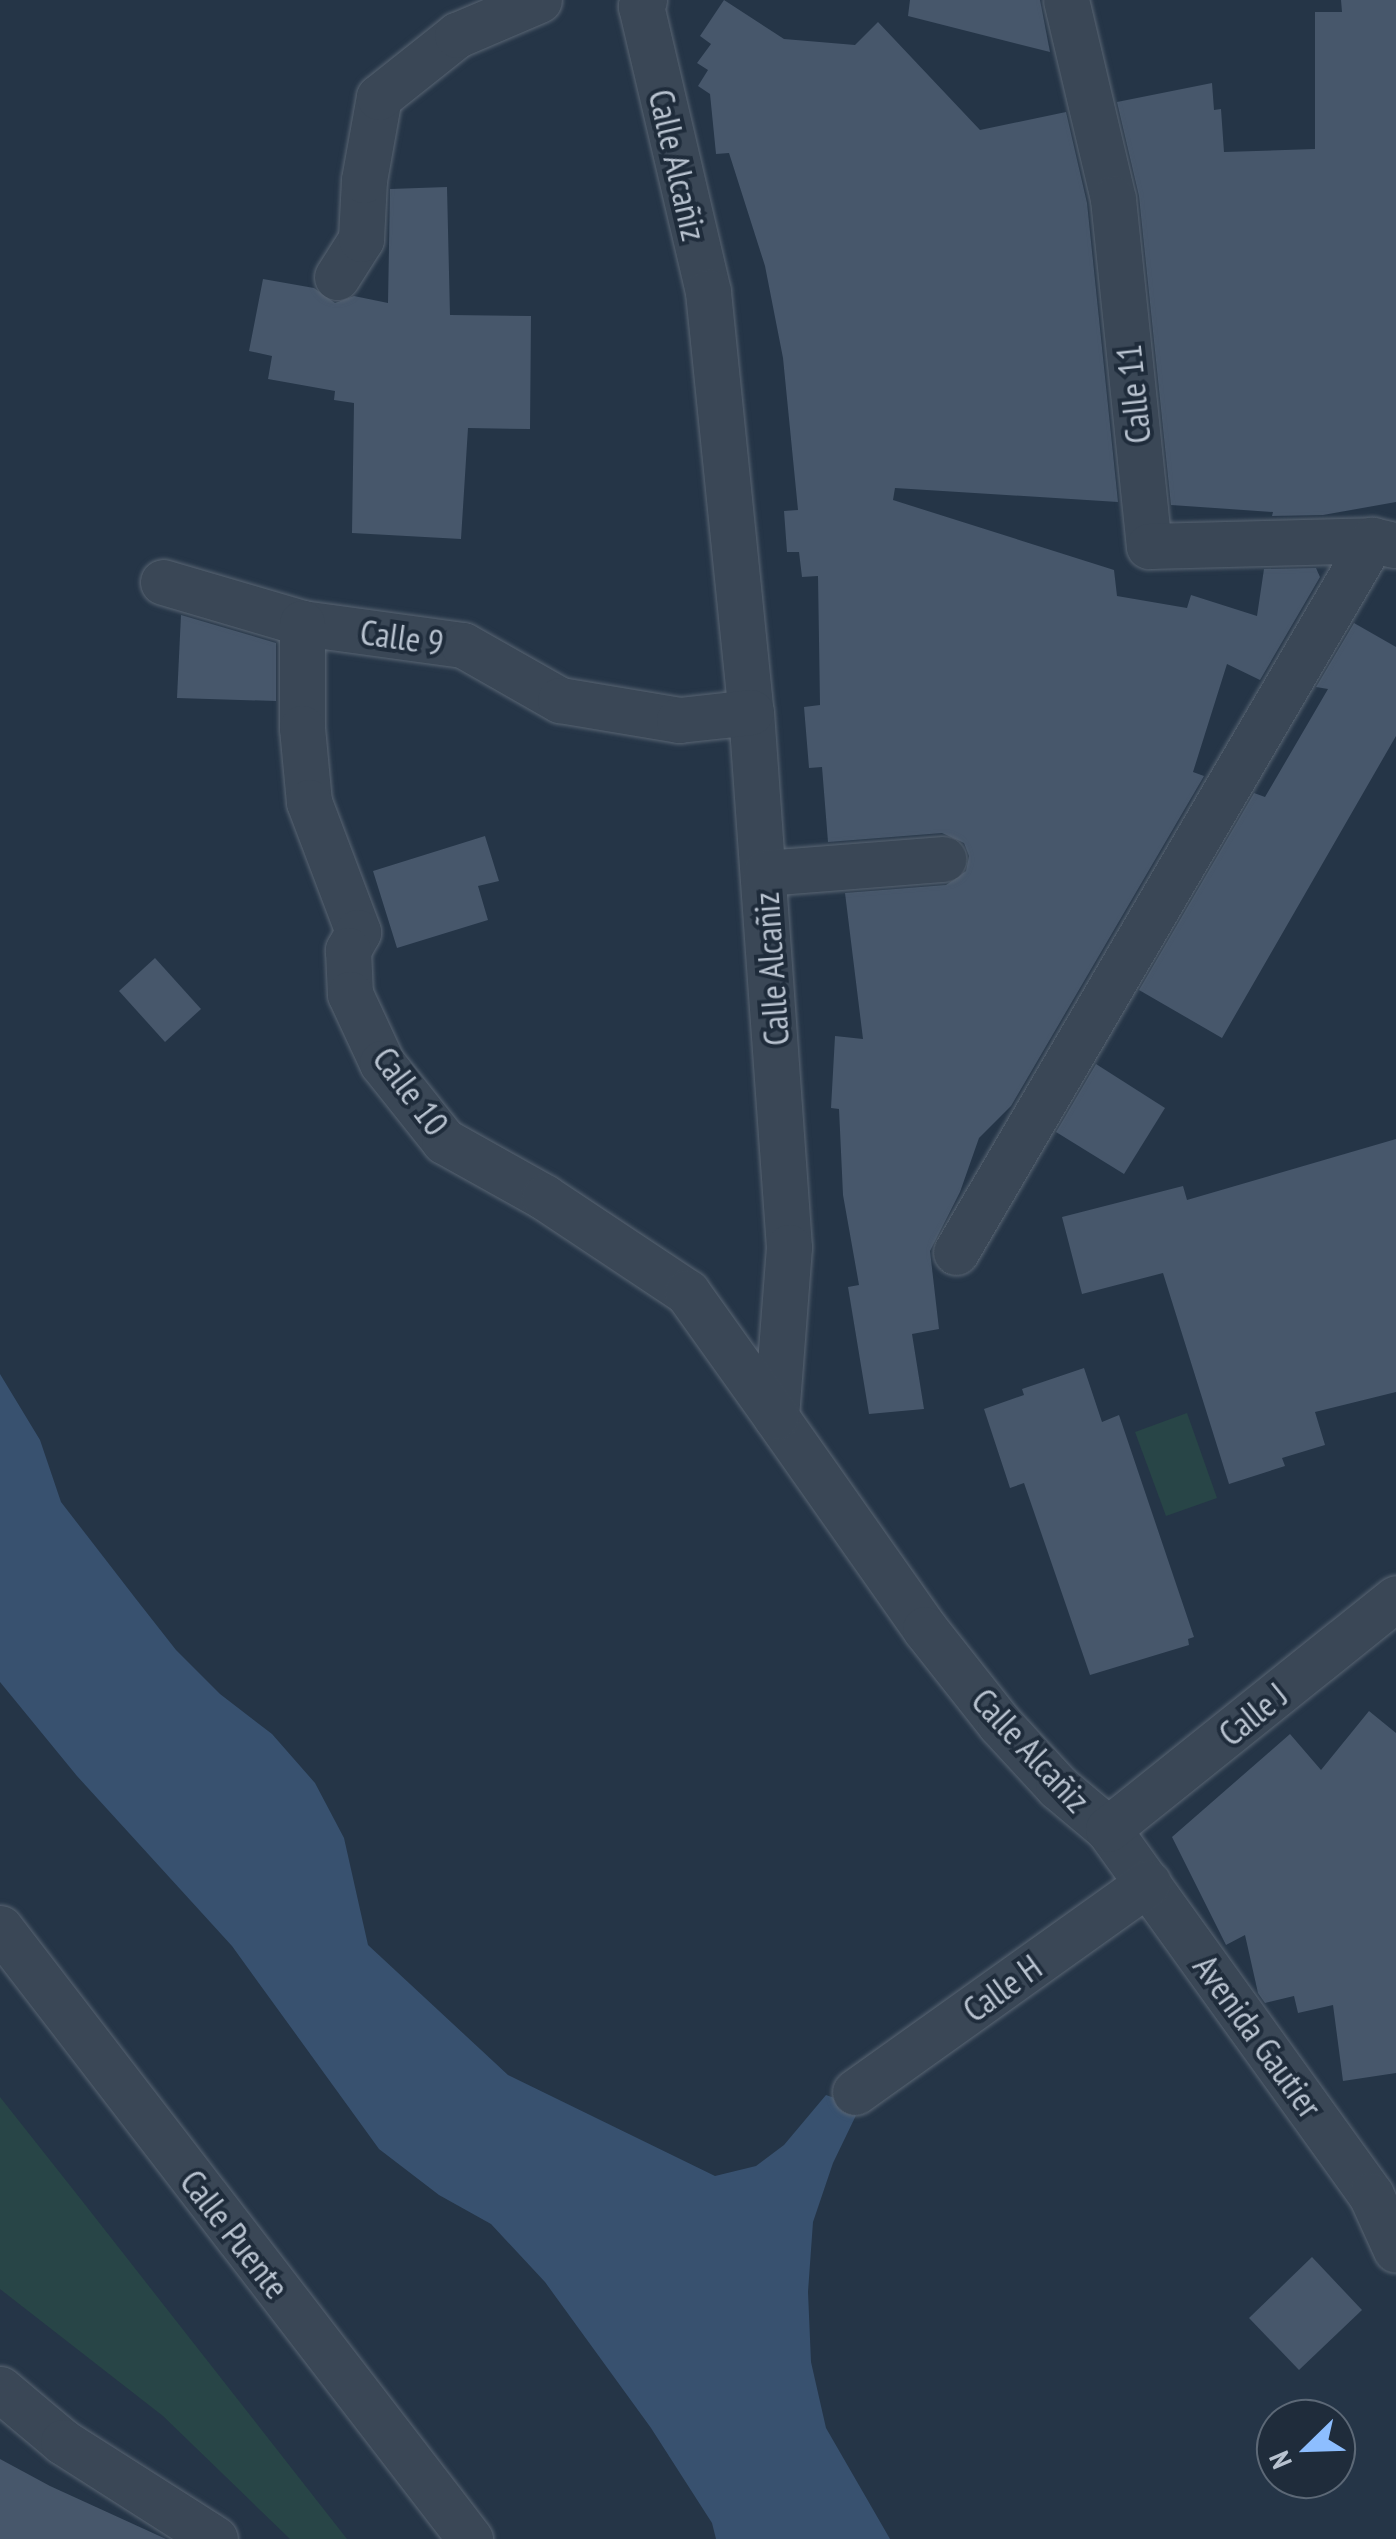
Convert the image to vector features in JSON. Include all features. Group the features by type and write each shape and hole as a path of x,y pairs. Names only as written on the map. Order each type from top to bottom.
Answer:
{"street":[{"path":"337,277 360,239 364,180 379,97 457,34 539,0"},
{"name":"Calle 11","path":"1066,0 1113,199 1148,546 1384,543"},
{"name":"Calle Alcañiz","path":"636,2 708,292 751,712 766,873 788,1247 776,1417 925,1629 1000,1724 1058,1788 1108,1829"},
{"path":"956,1252 1384,543"},
{"name":"Calle 9","path":"163,582 302,622 463,645 560,700 679,720 751,712"},
{"name":"Calle 10","path":"302,622 302,728 309,802 358,932 348,950 350,994 382,1063 444,1141 544,1197 687,1292 776,1417"},
{"path":"766,873 943,860"},
{"name":"Calle J","path":"1108,1829 1396,1598"},
{"name":"Avenida Gautier","path":"1108,1829 1384,2191 1396,2250"},
{"name":"Calle H","path":"856,2092 1148,1883"},
{"name":"Calle Puente","path":"0,1928 470,2539"},
{"path":"0,2389 63,2442 216,2539"}],"green space":[{"path":"1187,1413 1217,1498 1166,1516 1135,1432"},
{"path":"0,2097 347,2539 290,2539 163,2416 0,2289"}],"water":[{"path":"0,1374 40,1440 61,1502 176,1650 220,1694 272,1734 315,1783 344,1838 368,1945 508,2075 715,2176 756,2166 784,2145 826,2095 860,2107 833,2163 813,2222 808,2292 811,2362 826,2428 890,2539 716,2539 712,2523 651,2428 545,2282 491,2224 439,2195 379,2149 232,1946 77,1776 0,1682"}],"building":[{"path":"724,0 784,39 855,45 878,22 980,130 1066,112 1087,203 1118,502 895,488 893,500 1114,570 1117,596 1187,608 1191,595 1257,616 1264,569 1316,568 1320,577 1260,680 1227,664 1193,772 1204,776 1011,1106 979,1138 960,1192 930,1251 939,1329 912,1334 924,1409 869,1414 848,1287 859,1285 843,1195 839,1109 831,1108 835,1036 863,1039 845,893 946,885 966,871 969,856 964,843 942,833 828,842 822,767 809,768 804,707 820,705 818,576 802,577 799,552 787,552 784,511 798,510 783,358 765,266 729,153 716,154 710,94 698,86 708,70 697,63 711,44 700,36"},
{"path":"910,0 1040,0 1050,52 908,16"},
{"path":"1341,0 1396,0 1396,502 1323,515 1272,516 1273,512 1171,505 1139,196 1117,102 1212,83 1214,110 1221,109 1224,152 1315,149 1315,12 1342,12"},
{"path":"447,187 450,315 531,316 530,429 468,428 461,539 352,533 354,403 334,400 335,391 268,379 272,356 249,351 263,279 314,288 335,303 354,296 388,303 390,189"},
{"path":"181,615 276,643 276,701 177,698"},
{"path":"1354,623 1396,647 1396,736 1222,1038 1139,990 1254,793 1265,797 1328,689 1316,687"},
{"path":"485,836 499,881 478,886 488,920 397,948 373,871"},
{"path":"155,958 201,1009 165,1042 119,991"},
{"path":"1096,1064 1165,1108 1124,1174 1056,1132"},
{"path":"1396,1139 1396,1392 1315,1412 1325,1445 1282,1458 1285,1466 1229,1484 1163,1273 1082,1294 1062,1217 1183,1186 1187,1200"},
{"path":"1084,1368 1102,1422 1119,1415 1194,1637 1188,1639 1189,1645 1090,1675 1024,1483 1010,1488 984,1409 1024,1395 1022,1389"},
{"path":"1369,1711 1396,1733 1396,2073 1343,2081 1333,2005 1298,2013 1294,1996 1265,2003 1258,1993 1245,1935 1226,1945 1172,1837 1290,1734 1321,1770"},
{"path":"1312,2257 1362,2310 1299,2370 1249,2318"},
{"path":"0,2459 50,2486 166,2539 0,2539"}]}
